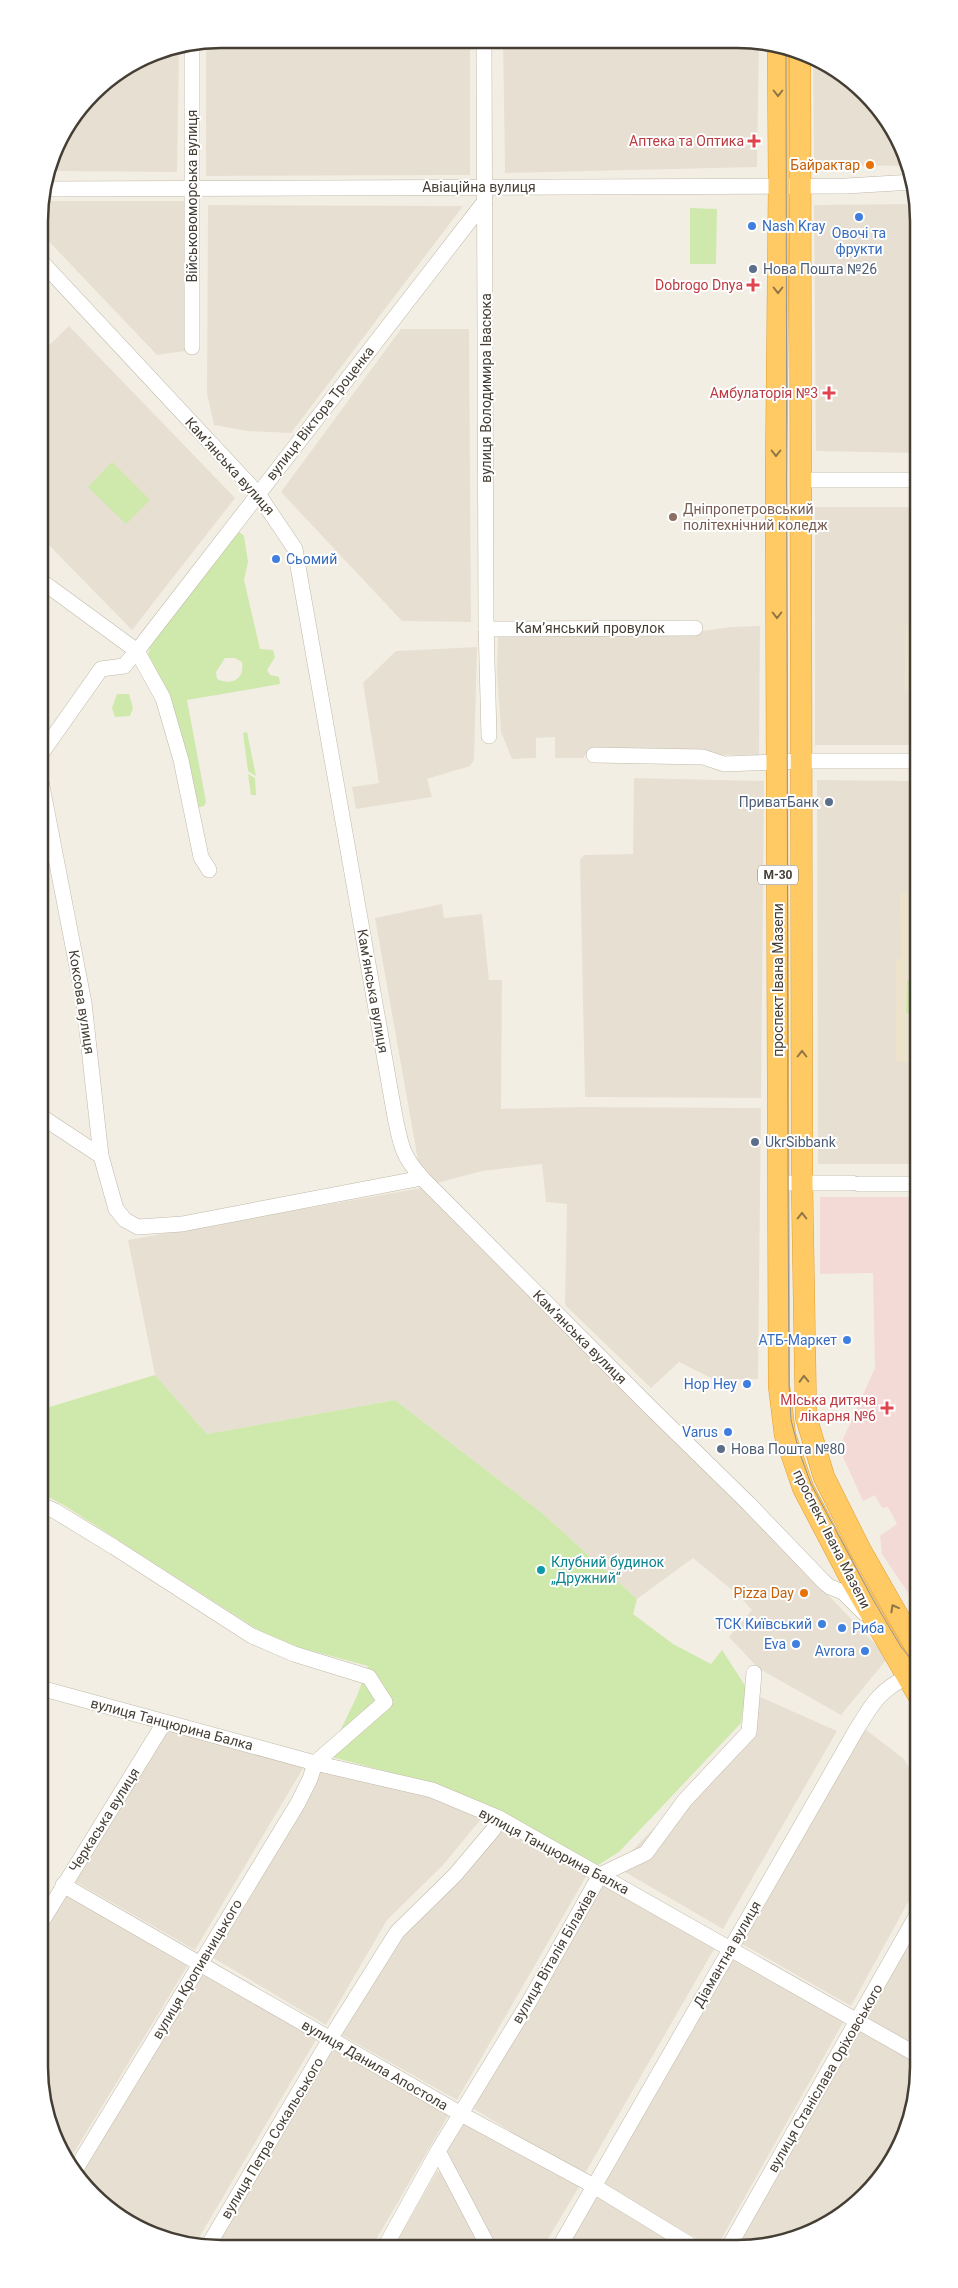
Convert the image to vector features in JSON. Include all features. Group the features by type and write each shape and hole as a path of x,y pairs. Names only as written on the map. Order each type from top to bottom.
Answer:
{"highway":[{"name":"проспект Івана Мазепи","path":"778,53 779,185 776,442 779,1386 785,1435 803,1488 907,1677"},
{"name":"проспект Івана Мазепи","path":"800,60 802,1183 806,1417 824,1477 861,1551 910,1637"},
{"name":"М-30","path":"907,1677 910,1682"}],"street":[{"name":"вулиця Володимира Івасюка","path":"484,48 486,629 489,736"},
{"name":"Військовоморська вулиця","path":"192,50 192,347"},
{"name":"Авіаційна вулиця","path":"51,189 192,188 485,194 779,185 846,186 906,182"},
{"name":"вулиця Віктора Троценка","path":"48,744 101,668 124,666 136,651 258,494 485,194"},
{"name":"Камʼянська вулиця","path":"48,270 258,494 295,549 397,1125 404,1155 422,1178 649,1406 750,1504 830,1588 843,1592 878,1626"},
{"path":"800,480 910,480"},
{"path":"48,586 136,651 163,698 181,760 201,857 209,870"},
{"name":"Камʼянський провулок","path":"486,629 694,628"},
{"path":"594,755 703,757 724,764 802,761 910,761"},
{"name":"Коксова вулиця","path":"48,817 84,1003 101,1156 116,1209 126,1220 138,1226 191,1223 422,1178"},
{"path":"48,1121 101,1156"},
{"path":"778,1183 910,1184"},
{"path":"48,1508 114,1547 252,1636 294,1654 369,1677 385,1702 315,1763"},
{"name":"вулиця Віталія Білахіва","path":"389,2240 438,2151 529,2002 600,1875 646,1853 685,1800 749,1732 754,1673"},
{"name":"Діамантна вулиця","path":"563,2240 855,1732 879,1694 893,1683 907,1677"},
{"name":"вулиця Танцюрина Балка","path":"48,1689 164,1723 315,1763 432,1790 499,1818 910,2051"},
{"name":"Черкаська вулиця","path":"48,1911 164,1723"},
{"name":"вулиця Кропивницького","path":"78,2165 199,1963 298,1803 310,1779 315,1763"},
{"name":"вулиця Петра Сокальського","path":"212,2240 330,2039 397,1932 455,1875 494,1830 499,1818"},
{"name":"вулиця Данила Апостола","path":"63,1885 460,2114 594,2186 682,2240"},
{"name":"вулиця Станіслава Оріховського","path":"733,2240 910,1927"},
{"path":"438,2151 485,2240"}],"shaded area":[{"path":"470,48 470,175 206,176 206,49"},
{"path":"503,48 759,49 757,167 505,173"},
{"path":"179,52 177,172 55,171 65,144 77,124 90,106 106,90 144,65"},
{"path":"813,65 852,90 875,115 887,134 902,166 814,165"},
{"path":"49,201 185,201 185,351 157,355 48,240"},
{"path":"909,204 910,453 816,451 814,205"},
{"path":"208,205 463,206 291,433 247,431 214,425 207,393"},
{"path":"69,326 235,498 132,630 48,544 48,346"},
{"path":"401,329 469,329 471,622 402,621 281,492"},
{"path":"815,507 910,507 910,745 815,745"},
{"path":"910,622 910,690 905,690 906,628"},
{"path":"760,626 759,755 586,754 583,758 555,758 555,737 536,738 536,758 512,759 501,732 497,673 498,635 689,633 730,627"},
{"path":"477,647 474,760 470,766 427,779 432,797 356,809 352,787 379,783 363,683 396,651"},
{"path":"634,778 764,781 761,1098 585,1097 580,860 584,855 633,854"},
{"path":"817,780 910,781 910,1164 818,1164"},
{"path":"910,892 910,1062 896,1062 896,960 901,958 900,895"},
{"path":"442,904 444,918 482,914 489,980 502,980 501,1109 580,1107 761,1108 758,1379 736,1379 721,1383 679,1362 651,1388 565,1305 567,1204 546,1202 542,1164 482,1171 437,1183 419,1166 375,918"},
{"path":"421,1188 746,1510 884,1653 887,1659 841,1715 758,1668 729,1637 752,1610 737,1594 693,1558 637,1599 542,1513 395,1400 207,1434 155,1375 128,1240"},
{"name":"МІська дитяча лікарня №6","path":"820,1197 910,1197 910,1596 882,1554 880,1536 897,1524 888,1507 882,1508 875,1495 863,1501 839,1448 875,1368 873,1273 820,1274"},
{"path":"758,1696 837,1731 723,1929 618,1868 626,1857 749,1730"},
{"path":"168,1725 305,1765 195,1950 72,1880"},
{"path":"861,1726 904,1759 910,1770 910,1899 851,2006 737,1941"},
{"path":"322,1769 430,1794 482,1818 443,1865 387,1920 326,2025 210,1956"},
{"path":"501,1824 588,1873 457,2100 338,2033 399,1931"},
{"path":"601,1879 717,1944 584,2175 472,2108"},
{"path":"67,1891 191,1960 72,2156 53,2113 49,2090 48,1924"},
{"path":"910,1930 910,2043 863,2018"},
{"path":"729,1954 845,2019 721,2240 700,2240 600,2184"},
{"path":"203,1966 320,2033 198,2239 165,2231 144,2223 115,2205 98,2190 82,2171"},
{"path":"857,2025 910,2054 910,2079 905,2113 887,2154 868,2182 843,2205 804,2227 783,2235 760,2239 737,2240"},
{"path":"333,2043 452,2109 376,2240 218,2240"},
{"path":"463,2118 580,2185 547,2240 492,2240 444,2150"},
{"path":"437,2171 443,2173 477,2240 398,2240"},
{"path":"596,2193 677,2240 569,2240"}],"green space":[{"path":"690,208 717,209 716,264 690,264"},
{"path":"112,462 150,500 126,524 88,487"},
{"path":"238,531 244,536 248,562 244,580 260,649 273,650 275,657 267,670 270,675 279,677 280,684 187,700 206,802 204,806 197,808 163,689 148,655 151,644","holes":["225,658 235,658 242,662 239,677 228,682 217,679 216,672"]},
{"path":"117,694 129,694 133,708 130,716 115,717 112,708"},
{"path":"247,732 256,776 248,771 243,733"},
{"path":"248,774 255,778 256,795 251,795"},
{"path":"907,980 910,980 910,1013 906,1013"},
{"path":"155,1375 207,1434 395,1400 542,1513 637,1599 633,1614 673,1644 711,1664 722,1650 746,1687 741,1723 619,1852 598,1865 501,1812 434,1784 328,1756 357,1696 368,1666 290,1645 260,1631 48,1497 48,1407"}],"tram line":[{"path":"786,55 788,1183 789,1385 791,1420 799,1451 811,1484 871,1596 901,1647 910,1658"}],"place":[{"name":"Аптека та Оптика","path":"754,141"},
{"name":"Байрактар","path":"870,165"},
{"name":"Овочі та фрукти","path":"859,217"},
{"name":"Nash Kray","path":"752,226"},
{"name":"Нова Пошта №26","path":"753,269"},
{"name":"Dobrogo Dnya","path":"753,285"},
{"name":"Амбулаторія №3","path":"829,393"},
{"name":"Дніпропетровський політехнічний коледж","path":"673,517"},
{"name":"Сьомий","path":"276,559"},
{"name":"ПриватБанк","path":"829,802"},
{"name":"UkrSibbank","path":"755,1142"},
{"name":"АТБ-Маркет","path":"847,1340"},
{"name":"Hop Hey","path":"747,1384"},
{"name":"МІська дитяча лікарня №6","path":"887,1408"},
{"name":"Varus","path":"728,1432"},
{"name":"Нова Пошта №80","path":"721,1449"},
{"name":"Клубний будинок „Дружний“","path":"541,1570"},
{"name":"Pizza Day","path":"804,1593"},
{"name":"ТСК Київський","path":"822,1624"},
{"name":"Риба","path":"842,1628"},
{"name":"Eva","path":"796,1644"},
{"name":"Avrora","path":"865,1651"}]}
